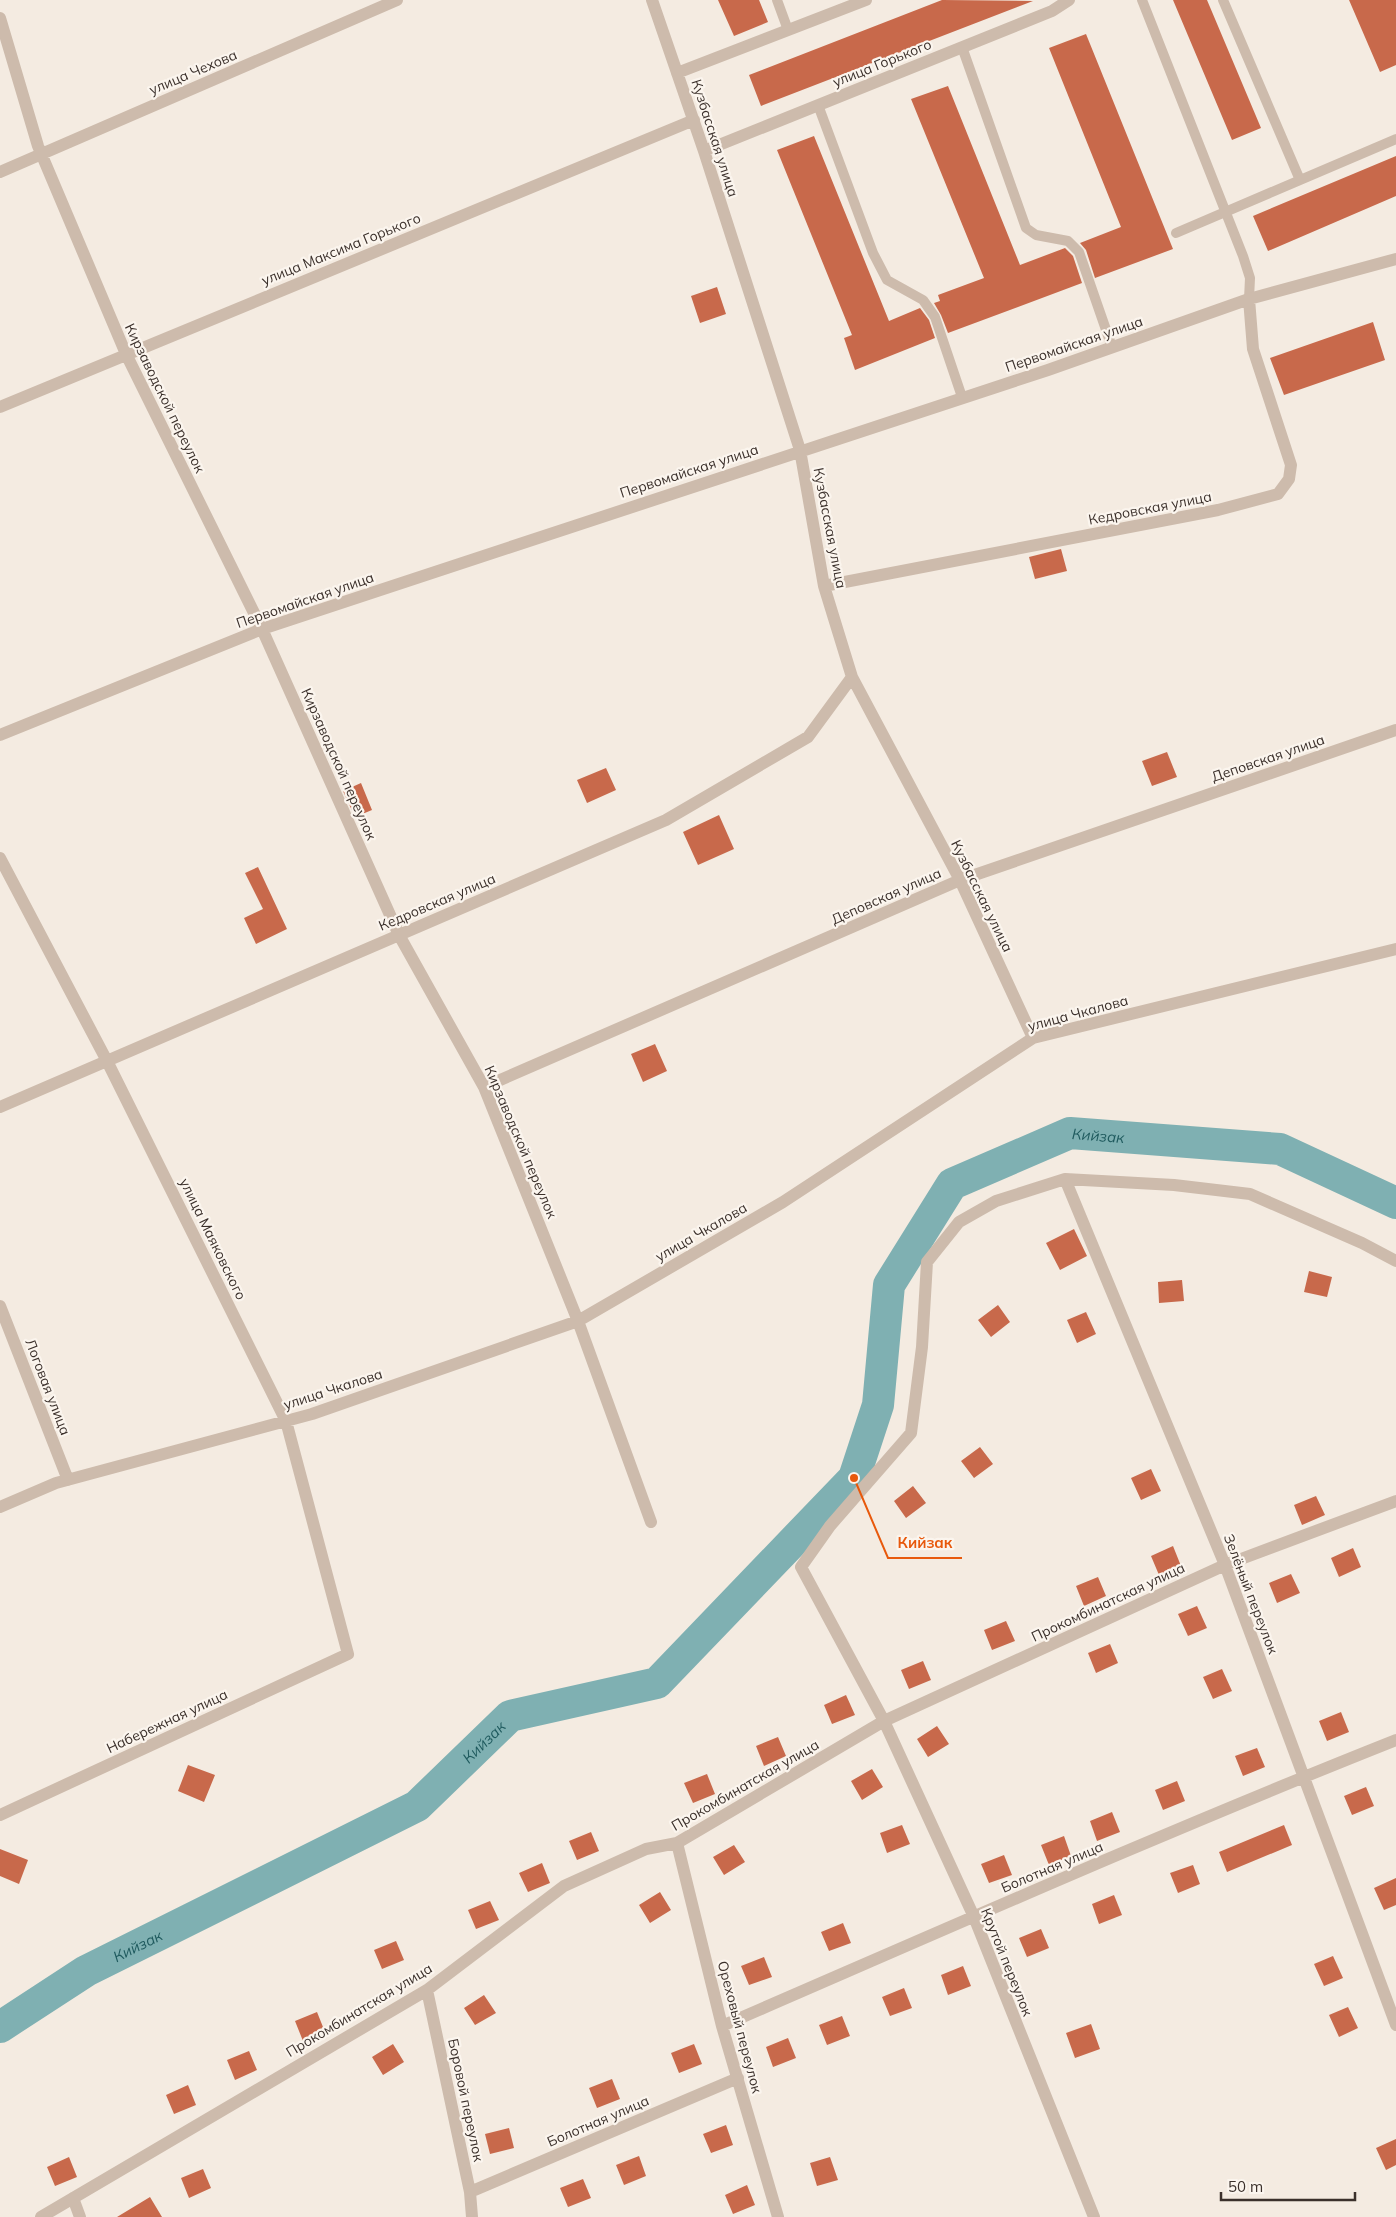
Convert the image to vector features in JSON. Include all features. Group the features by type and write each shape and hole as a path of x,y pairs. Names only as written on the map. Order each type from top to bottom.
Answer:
{"street":[{"name":"улица Чехова","path":"0,172 398,0"},
{"name":"Кузбасская улица","path":"652,0 694,120 800,450 824,586 852,677 960,880 1033,1038"},
{"path":"677,73 866,0"},
{"name":"улица Горького","path":"704,151 1052,11 1069,0"},
{"name":"Кирзаводской переулок","path":"0,18 42,154 126,354 262,629 398,935 484,1087 578,1321 651,1522"},
{"name":"улица Максима Горького","path":"0,407 694,120"},
{"name":"Первомайская улица","path":"0,735 262,629 962,398 1249,299 1396,259"},
{"name":"Кедровская улица","path":"824,586 1218,510 1278,494 1288,479 1291,465 1253,349 1249,299"},
{"name":"Кедровская улица","path":"0,1107 666,820 808,737 852,677"},
{"name":"Деповская улица","path":"484,1087 960,880 1396,730"},
{"name":"улица Маяковского","path":"0,858 107,1061 286,1420 348,1654"},
{"name":"улица Чкалова","path":"0,1507 68,1480 312,1414 578,1321 783,1202 1033,1038 1396,949"},
{"path":"1066,1179 1174,1185 1250,1194 1362,1243 1396,1261"},
{"name":"Зелёный переулок","path":"1066,1179 1225,1565 1396,2025"},
{"name":"Крутой переулок","path":"1066,1179 996,1201 959,1222 927,1262 922,1347 911,1433 830,1526 801,1567 884,1721 974,1917 1094,2217"},
{"name":"Логовая улица","path":"0,1306 68,1480"},
{"name":"Прокомбинатская улица","path":"41,2217 427,1990 564,1886 646,1849 677,1843 884,1721 1225,1565 1396,1501"},
{"name":"Набережная улица","path":"0,1815 348,1654"},
{"name":"Болотная улица","path":"722,2026 1305,1776 1396,1740"},
{"name":"Ореховый переулок","path":"677,1843 722,2026 778,2217"},
{"name":"Боровой переулок","path":"427,1990 470,2192 472,2217"},
{"name":"Болотная улица","path":"470,2192 738,2078"},
{"path":"73,2198 80,2217"}],"lane":[{"path":"777,0 788,30"},
{"path":"1142,0 1226,212 1250,278 1249,299"},
{"path":"1223,0 1300,180"},
{"path":"962,47 1026,228 1036,235 1068,241 1079,252 1112,347"},
{"path":"818,105 873,253 887,280 924,300 934,317 962,398"},
{"path":"1176,233 1396,139"}],"building":[{"path":"718,0 759,0 768,22 734,36"},
{"path":"942,0 1033,1 761,106 749,75"},
{"path":"1173,0 1207,0 1261,128 1232,140"},
{"path":"1349,0 1396,0 1396,65 1380,72"},
{"path":"1086,34 1173,249 1095,278 1086,250 1080,243 1121,227 1049,48"},
{"path":"948,86 1020,265 1065,248 1073,256 1082,283 948,333 934,303 940,301 938,295 984,278 911,99"},
{"path":"814,136 889,321 920,308 929,320 935,338 855,370 844,338 852,335 777,150"},
{"path":"1396,156 1396,196 1268,251 1253,216"},
{"path":"717,287 726,314 700,323 691,296"},
{"path":"1373,322 1385,360 1284,395 1270,358"},
{"path":"1061,549 1067,571 1035,579 1029,557"},
{"path":"1167,752 1177,777 1152,786 1142,761"},
{"path":"606,768 616,790 587,803 577,780"},
{"path":"361,783 372,810 355,817 343,791"},
{"path":"719,815 734,849 698,865 683,832"},
{"path":"258,867 287,929 256,944 244,918 263,909 245,873"},
{"path":"655,1044 667,1071 643,1082 631,1054"},
{"path":"1074,1229 1087,1256 1060,1270 1046,1243"},
{"path":"1309,1271 1332,1277 1327,1297 1304,1292"},
{"path":"1182,1280 1184,1301 1159,1303 1158,1282"},
{"path":"998,1305 1010,1322 991,1337 978,1320"},
{"path":"1086,1312 1096,1334 1077,1343 1067,1320"},
{"path":"980,1447 993,1464 974,1478 961,1461"},
{"path":"1151,1469 1161,1491 1141,1500 1131,1478"},
{"path":"913,1486 926,1503 906,1518 894,1501"},
{"path":"1316,1496 1325,1515 1302,1525 1294,1505"},
{"path":"1173,1546 1181,1566 1159,1575 1151,1556"},
{"path":"1353,1548 1361,1567 1339,1577 1331,1558"},
{"path":"1291,1574 1300,1593 1277,1603 1269,1583"},
{"path":"1098,1577 1106,1596 1084,1606 1076,1586"},
{"path":"1197,1606 1207,1628 1188,1636 1178,1614"},
{"path":"1006,1621 1015,1641 992,1650 984,1630"},
{"path":"1110,1644 1118,1663 1096,1673 1088,1653"},
{"path":"923,1661 931,1680 909,1689 901,1670"},
{"path":"1222,1669 1232,1691 1213,1699 1203,1677"},
{"path":"846,1695 855,1715 832,1724 824,1705"},
{"path":"1341,1712 1349,1732 1327,1741 1319,1721"},
{"path":"937,1726 949,1744 928,1757 917,1739"},
{"path":"778,1737 786,1756 764,1766 756,1746"},
{"path":"1257,1748 1265,1767 1243,1776 1235,1756"},
{"path":"188,1765 215,1775 204,1802 178,1791"},
{"path":"872,1769 883,1787 862,1800 851,1781"},
{"path":"707,1774 715,1794 693,1803 684,1783"},
{"path":"1177,1781 1185,1801 1163,1810 1155,1790"},
{"path":"1366,1787 1374,1806 1352,1815 1344,1796"},
{"path":"1112,1812 1120,1832 1097,1841 1090,1821"},
{"path":"902,1825 910,1844 887,1853 880,1833"},
{"path":"1284,1825 1292,1845 1227,1872 1219,1852"},
{"path":"591,1832 599,1851 577,1860 569,1841"},
{"path":"1064,1836 1071,1856 1049,1865 1041,1845"},
{"path":"734,1845 745,1862 724,1875 713,1857"},
{"path":"0,1849 28,1860 19,1884 0,1876"},
{"path":"1004,1855 1012,1875 989,1883 981,1864"},
{"path":"542,1863 550,1883 528,1892 519,1873"},
{"path":"1193,1865 1200,1884 1178,1893 1170,1873"},
{"path":"1396,1878 1396,1905 1384,1910 1374,1888"},
{"path":"660,1892 671,1910 650,1923 639,1905"},
{"path":"1114,1895 1122,1915 1099,1924 1092,1904"},
{"path":"490,1901 499,1920 476,1929 468,1910"},
{"path":"843,1923 851,1943 829,1951 821,1932"},
{"path":"1041,1929 1049,1948 1027,1957 1019,1938"},
{"path":"396,1941 404,1960 382,1969 374,1950"},
{"path":"1333,1956 1343,1978 1324,1986 1314,1964"},
{"path":"764,1957 772,1977 749,1985 741,1966"},
{"path":"963,1966 971,1986 948,1995 941,1975"},
{"path":"904,1988 912,2008 890,2016 882,1997"},
{"path":"484,1995 496,2013 475,2025 464,2008"},
{"path":"1348,2007 1358,2028 1339,2037 1329,2015"},
{"path":"317,2012 325,2032 303,2041 295,2021"},
{"path":"842,2016 850,2036 827,2045 819,2025"},
{"path":"1091,2024 1100,2049 1075,2058 1066,2033"},
{"path":"788,2038 796,2058 773,2067 766,2047"},
{"path":"393,2044 404,2062 383,2075 372,2057"},
{"path":"694,2044 702,2064 679,2073 671,2053"},
{"path":"249,2051 257,2070 235,2080 227,2060"},
{"path":"612,2079 620,2099 597,2108 589,2088"},
{"path":"188,2085 196,2105 174,2114 166,2095"},
{"path":"726,2125 733,2145 711,2153 703,2134"},
{"path":"509,2128 514,2148 490,2154 485,2134"},
{"path":"1396,2139 1396,2165 1386,2170 1376,2148"},
{"path":"639,2156 646,2176 624,2185 616,2165"},
{"path":"69,2157 77,2177 55,2186 47,2167"},
{"path":"830,2157 838,2180 817,2186 810,2163"},
{"path":"203,2169 211,2188 189,2198 181,2178"},
{"path":"583,2179 591,2198 568,2207 560,2188"},
{"path":"747,2185 755,2205 733,2214 725,2195"},
{"path":"150,2197 162,2217 117,2217"}],"waterway":[{"name":"Кийзак","path":"0,2027 86,1971 417,1806 510,1716 657,1683 854,1478 878,1405 889,1285 952,1184 1070,1133 1280,1149 1396,1203"}],"place":[{"name":"Кийзак","path":"854,1478"}]}
